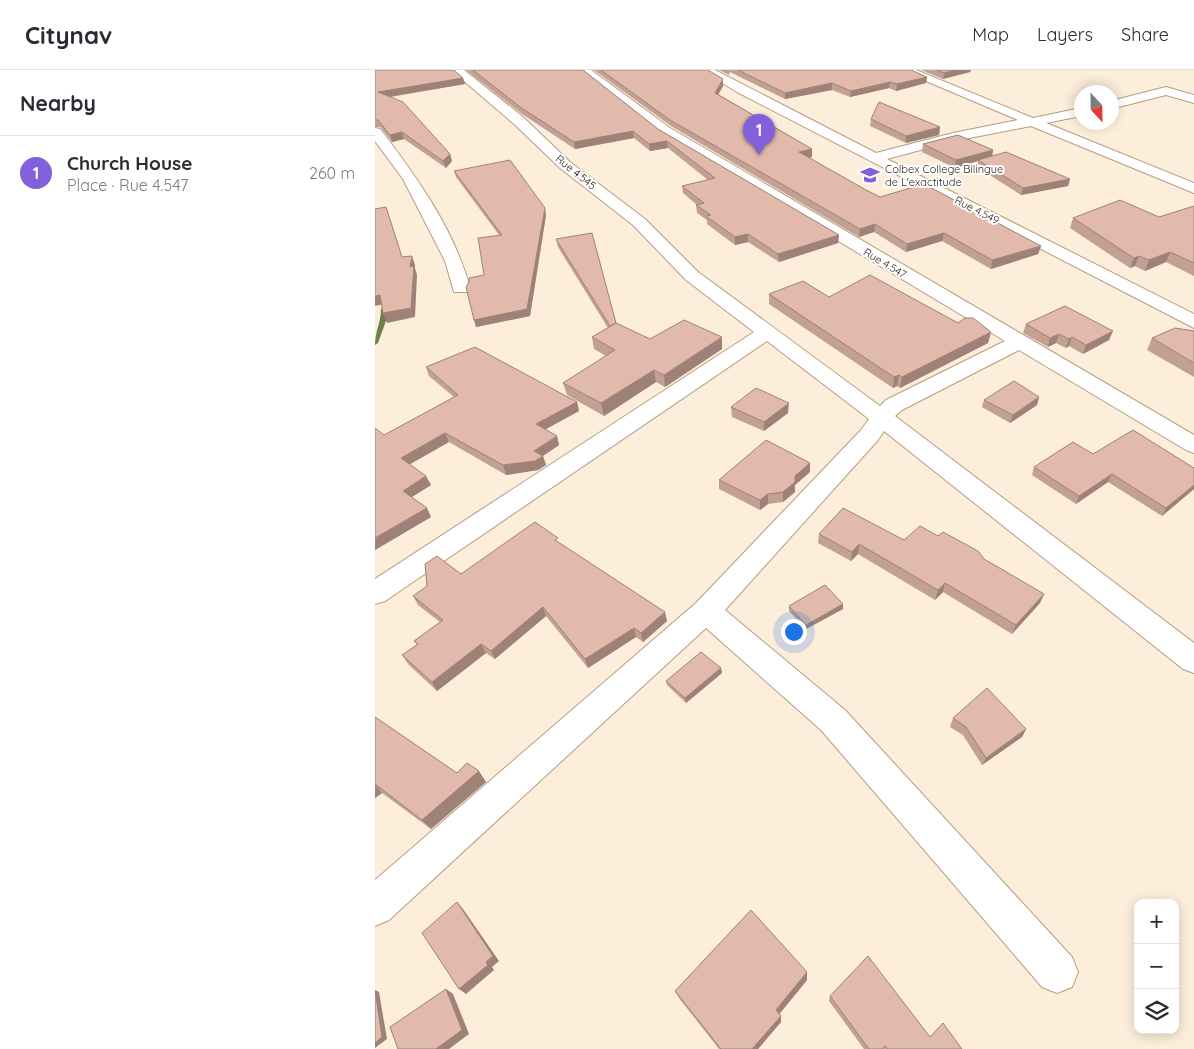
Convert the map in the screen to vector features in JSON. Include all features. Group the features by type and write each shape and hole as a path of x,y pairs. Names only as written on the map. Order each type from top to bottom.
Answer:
{"street":[{"name":"Rue 4.545","path":"457,70 518,120 565,164 639,222 692,276 881,417 1194,660"},
{"name":"Rue 4.547","path":"584,70 665,131 1194,445"},
{"name":"Rue 4.549","path":"707,70 741,90 1194,322"},
{"path":"906,70 1194,188"},
{"path":"1119,103 1165,91 1194,99"},
{"path":"875,158 953,137 1074,114"},
{"path":"375,132 410,178 454,261 461,288"},
{"path":"375,593 767,332"},
{"path":"375,906 706,611 870,435 881,417 894,405 1019,342"},
{"path":"706,611 833,720 1057,972"}],"building":[{"path":"375,70 454,70 463,78 378,92 403,102 450,154 443,161 402,132 390,135 378,120 375,120"},
{"path":"473,70 583,70 658,129 839,235 778,254 748,234 735,237 706,216 711,215 696,205 704,203 682,186 715,178 667,141 649,144 633,131 574,142 520,107"},
{"path":"601,70 708,70 723,79 715,93 812,149 799,152 866,190 880,197 924,184 1041,246 992,260 944,233 907,244 875,224 860,229 670,120"},
{"path":"738,70 911,70 927,77 897,84 890,82 851,91 832,83 785,93"},
{"path":"937,70 955,70 944,73"},
{"path":"879,102 940,127 906,136 871,119"},
{"path":"958,135 993,150 956,160 923,144"},
{"path":"1006,152 1070,179 1023,188 978,160"},
{"path":"510,160 545,208 527,309 474,320 466,287 469,278 484,275 478,238 502,235 454,171"},
{"path":"1120,200 1159,217 1194,206 1194,263 1170,252 1149,260 1139,256 1134,258 1073,218"},
{"path":"386,207 402,257 412,256 410,267 414,266 411,308 383,313 380,295 375,296 375,209"},
{"path":"592,233 616,323 610,326 556,239"},
{"path":"870,275 958,323 965,318 973,318 991,332 902,377 899,375 894,377 769,294 803,281 829,297"},
{"path":"1065,306 1113,331 1086,345 1072,337 1069,339 1059,334 1050,338 1026,324"},
{"path":"684,320 722,337 664,375 654,370 601,403 563,383 615,350 592,337 616,323 650,339"},
{"path":"1175,328 1194,331 1194,363 1152,338"},
{"path":"475,347 577,402 536,424 557,436 534,451 543,456 535,461 503,465 445,433 401,458 426,476 403,491 427,508 375,538 375,428 384,435 458,395 426,367"},
{"path":"1014,381 1039,397 1013,415 984,400"},
{"path":"756,388 789,403 764,422 731,407"},
{"path":"1133,430 1194,468 1194,485 1166,508 1112,474 1079,496 1034,467 1073,442 1093,454"},
{"path":"766,440 810,463 795,476 795,482 783,492 768,494 760,500 719,480"},
{"path":"843,508 904,540 920,526 938,536 943,532 978,551 984,559 1044,594 1016,625 945,583 938,590 859,544 852,552 819,534"},
{"path":"535,522 558,538 555,540 665,612 641,633 634,628 585,659 543,607 491,651 481,644 432,682 402,655 418,644 414,641 443,620 413,596 427,586 425,564 437,556 461,574"},
{"path":"825,585 843,604 806,625 789,606"},
{"path":"701,652 721,668 685,698 666,681"},
{"path":"987,688 1026,729 986,758 966,727 953,718"},
{"path":"375,717 457,773 467,763 479,771 422,820 375,784"},
{"path":"457,902 493,956 486,962 488,965 459,989 422,933"},
{"path":"751,910 807,972 776,1010 781,1016 752,1049 721,1049 675,991"},
{"path":"868,956 930,1037 943,1023 962,1049 888,1049 885,1046 882,1049 869,1049 830,996"},
{"path":"446,989 462,1030 436,1049 398,1049 390,1027"},
{"path":"375,990 382,1037 375,1043"}],"waterway":[{"path":"375,343 384,318 384,309"}],"place":[{"name":"Church House","path":"759,155"},
{"name":"Colbex College Bilingue de L'exactitude","path":"870,175"}]}
